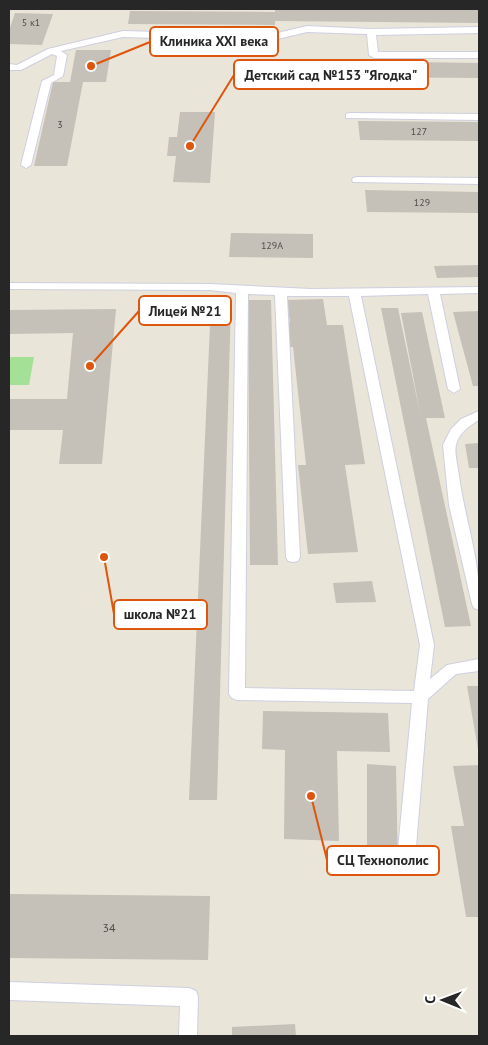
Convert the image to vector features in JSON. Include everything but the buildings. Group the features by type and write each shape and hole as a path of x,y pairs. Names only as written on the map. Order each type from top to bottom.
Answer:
{"lane":[{"path":"9,67 18,68 51,52 123,34 269,38 307,29 371,32 479,30"},
{"path":"371,32 374,54 479,55"},
{"path":"26,165 46,81 58,76 62,55 51,52"},
{"path":"349,116 479,117"},
{"path":"357,180 479,181"},
{"path":"9,286 210,287 242,291 354,292 479,290"},
{"path":"433,290 454,389"},
{"path":"242,291 237,694 420,696 452,669 479,665"},
{"path":"281,291 293,557"},
{"path":"354,292 427,645 420,696 406,860"},
{"path":"479,415 466,422 456,432 449,445 456,504 479,604"},
{"path":"9,991 189,997 188,1036"}],"green space":[{"path":"9,357 34,357 29,385 9,385"}],"place":[{"name":"Клиника XXI века","path":"91,66"},
{"name":"Детский сад №153 \"Ягодка\"","path":"190,146"},
{"name":"Лицей №21","path":"90,366"},
{"name":"школа №21","path":"104,557"},
{"name":"СЦ Технополис","path":"311,796"}]}
